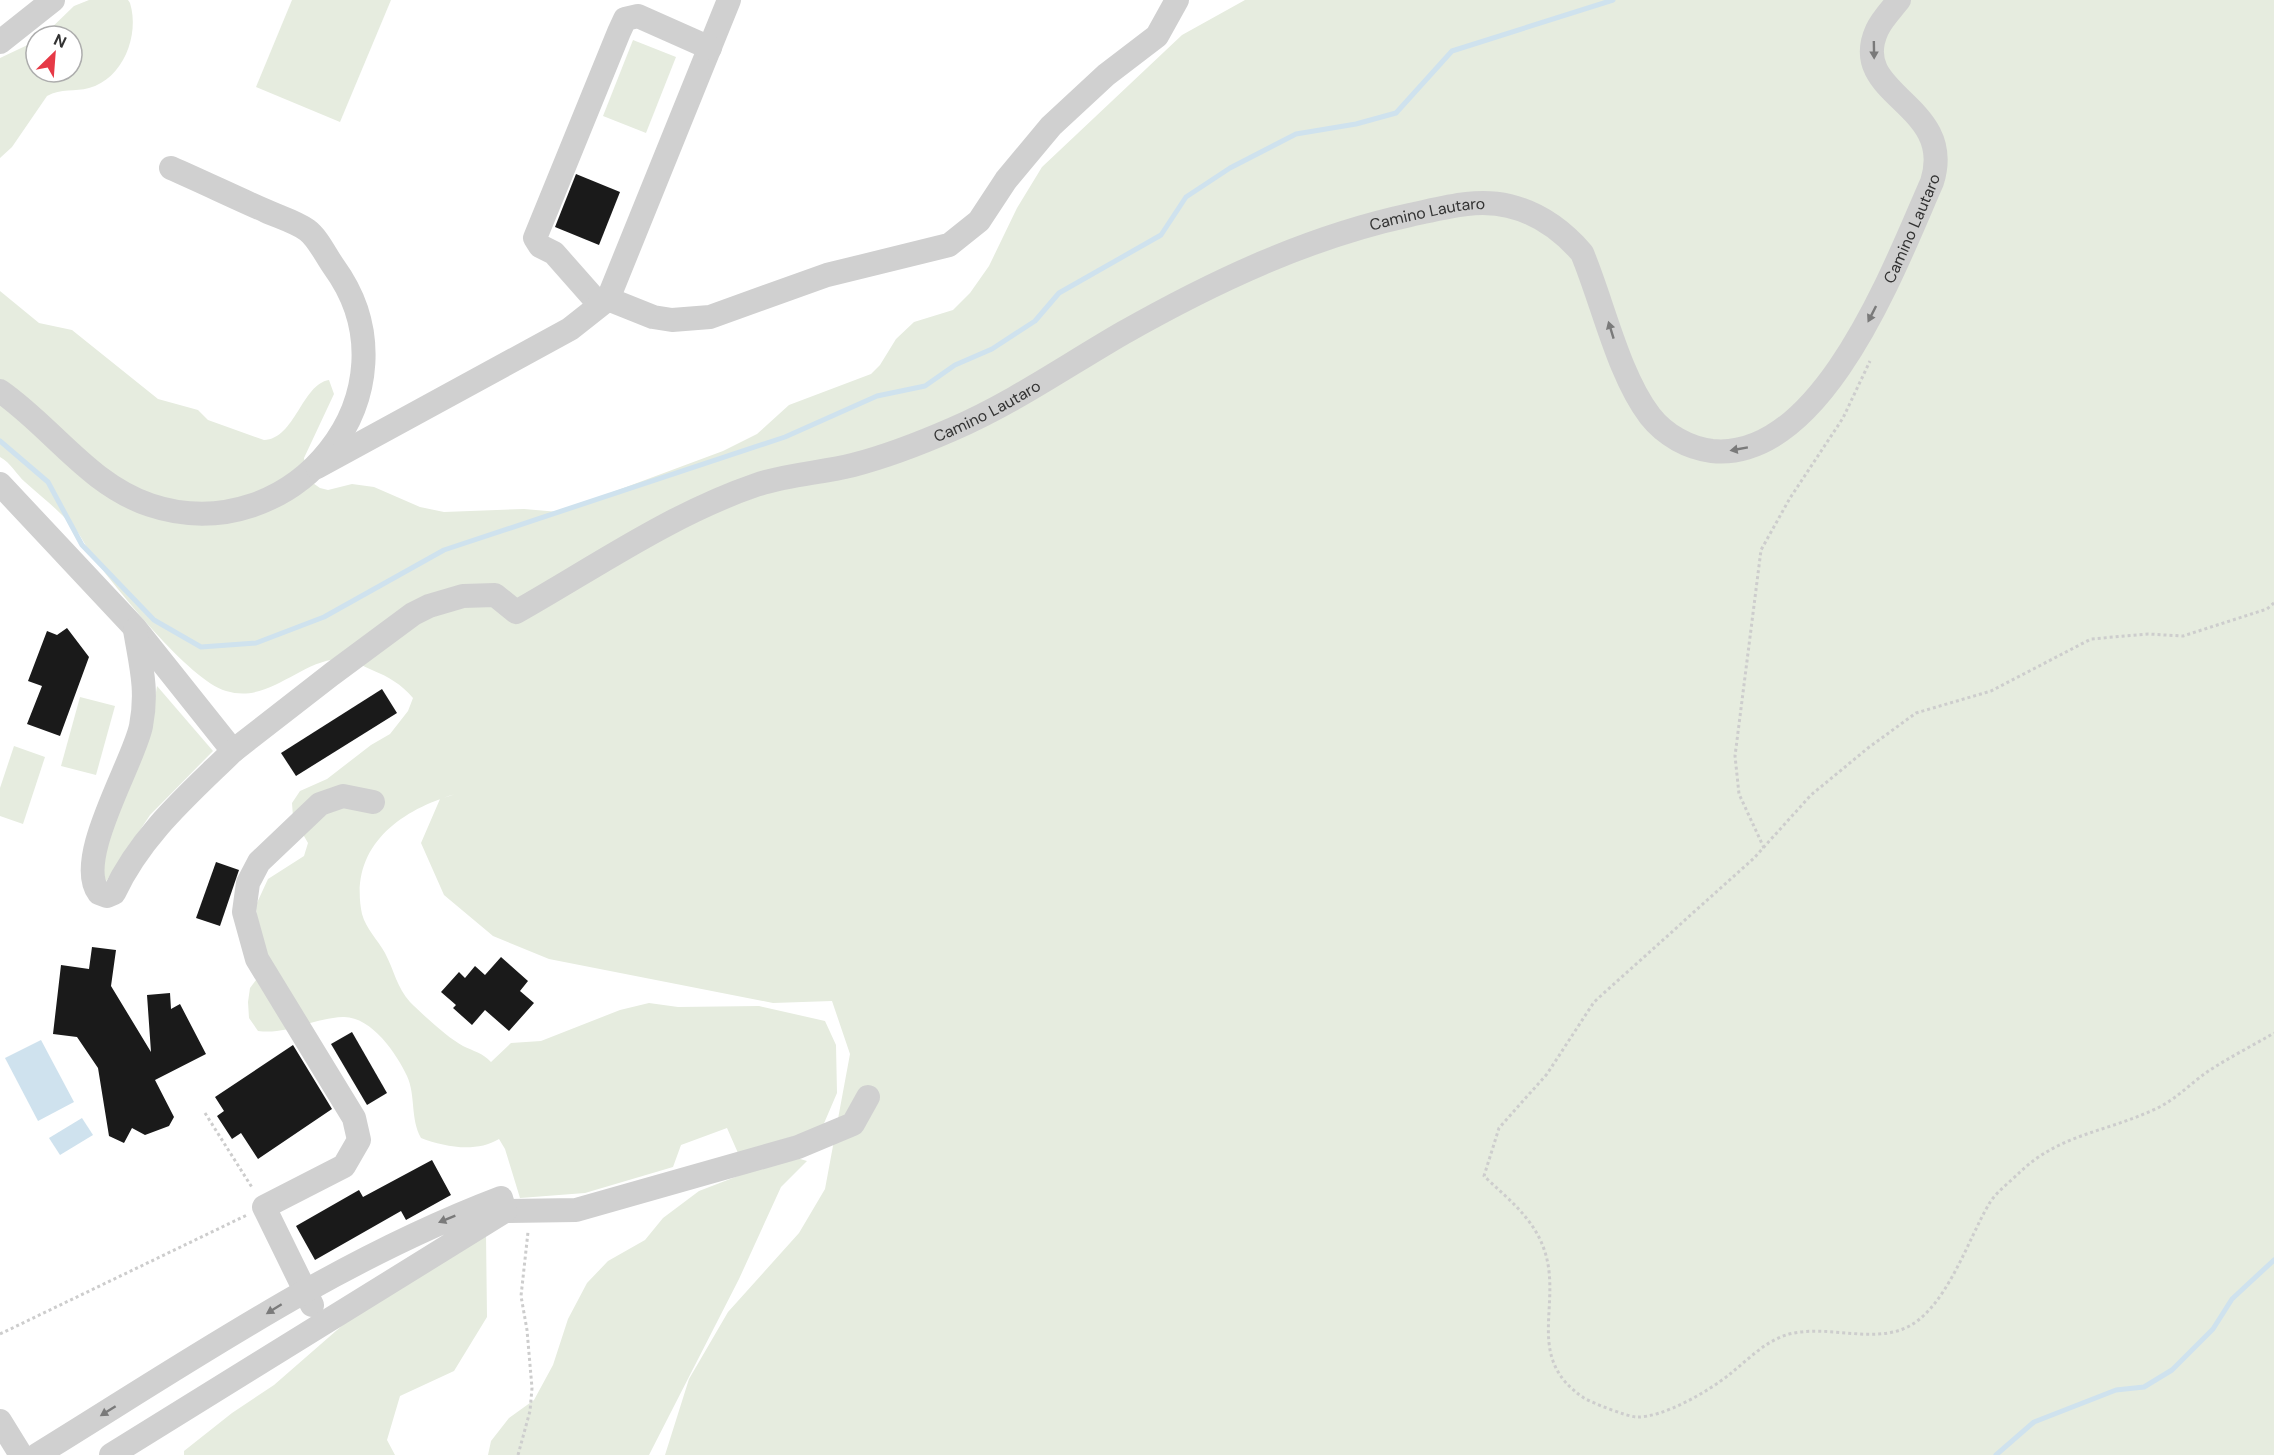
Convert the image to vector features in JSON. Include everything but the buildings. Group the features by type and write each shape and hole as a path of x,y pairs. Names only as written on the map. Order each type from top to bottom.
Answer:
{"street":[{"path":"0,42 53,0"},
{"path":"0,392 39,421 92,473 131,497 169,510 209,514 248,508 285,492 317,467 570,329 604,301 729,0"},
{"path":"710,48 638,16 625,19 535,238 540,246 554,253 604,301 653,317 672,320 710,317 827,275 950,245 979,221 1006,180 1051,126 1085,94 1157,36 1177,0"},
{"name":"Camino Lautaro","path":"233,751 413,614 429,606 463,596 495,596 516,612 671,522 728,495 791,475 841,467 880,457 956,428 1027,391 1170,307 1257,264 1349,231 1460,204 1491,203 1522,210 1555,227 1570,239 1582,253 1632,384 1649,414 1668,433 1706,450 1733,451 1760,443 1773,436 1820,392 1856,343 1883,292 1932,182 1937,159 1936,148 1928,127 1894,94 1877,71 1874,61 1876,32 1899,0"},
{"path":"171,168 308,231 341,276 350,294 361,335 359,386 342,435 317,467"},
{"path":"0,484 135,628 233,751 158,823 124,871 114,892 107,896 99,893 95,885 94,856 103,821 140,729 146,693 135,628"},
{"path":"320,1326 307,1291 264,1207 344,1166 359,1140 354,1118 256,959 244,912 248,884 266,853 320,804 344,796 373,802"},
{"path":"38,1455 291,1298 383,1248 442,1220 510,1207 576,1210 798,1146 853,1124 868,1097"},
{"path":"111,1455 510,1207"},
{"path":"0,1421 21,1455"}],"path":[{"path":"1764,848 1739,794 1735,756 1761,550 1790,498 1843,418 1870,360"},
{"path":"2274,603 2267,609 2214,628 2182,636 2148,634 2091,639 1991,691 1916,713 1811,795 1764,848 1661,944 1594,1002 1547,1074 1499,1128 1484,1176 1531,1219 1545,1253 1549,1279 1549,1346 1557,1376 1586,1400 1635,1417 1680,1406 1728,1376 1766,1344 1794,1333 1835,1331 1860,1335 1903,1329 1923,1316 1950,1281 1990,1201 2027,1166 2061,1142 2155,1110 2210,1070 2274,1033"},
{"path":"0,1335 60,1303 264,1207 206,1113"},
{"path":"510,1207 528,1236 521,1296 527,1330 532,1388 525,1433 518,1455"}],"shaded area":[{"path":"89,0 128,0 133,15 133,29 126,54 120,66 101,83 89,88 57,92 47,96 12,147 0,158 0,58 24,47 24,84 84,84 84,24 55,24 74,6"},
{"path":"292,0 391,0 340,122 256,87"},
{"path":"1245,0 2274,0 2274,1455 665,1455 689,1379 728,1312 799,1233 825,1189 850,1054 832,1001 773,1003 549,959 493,936 444,895 421,843 440,799 399,820 384,834 371,850 363,869 360,890 364,919 385,953 402,991 435,1026 491,1062 511,1043 541,1041 620,1010 649,1003 678,1007 759,1006 825,1021 836,1045 837,1093 822,1128 738,1153 727,1128 681,1145 673,1167 585,1193 520,1198 505,1149 499,1139 480,1146 460,1147 421,1138 415,1123 407,1076 390,1047 373,1029 353,1018 343,1017 321,1020 280,1031 258,1031 249,1018 248,1002 250,988 259,976 256,905 268,879 304,856 308,843 293,817 292,803 300,791 327,779 371,745 390,734 408,711 413,698 389,678 356,662 343,659 323,662 256,692 226,691 193,670 174,652 118,589 69,522 0,457 0,291 39,323 72,330 158,399 198,410 208,420 264,440 275,437 283,431 312,391 329,380 334,394 304,458 307,479 320,488 328,490 352,484 374,487 420,507 444,512 524,509 559,512 723,451 757,434 789,405 871,374 880,365 896,339 914,322 953,310 970,293 989,266 1017,208 1042,167 1182,35"},
{"path":"633,40 676,57 646,133 603,116"},
{"path":"157,686 213,751 150,815 105,883 100,863 150,730"},
{"path":"80,697 115,706 96,775 61,766"},
{"path":"14,746 45,757 23,824 0,816 0,788"},
{"path":"790,1156 807,1161 781,1187 739,1279 649,1455 488,1455 491,1441 509,1418 534,1400 553,1365 568,1319 587,1283 608,1261 645,1240 663,1218 699,1191"},
{"path":"486,1234 487,1317 454,1371 400,1396 387,1440 395,1455 184,1455 184,1451 232,1413 274,1385 360,1310"}],"water":[{"path":"41,1040 74,1102 38,1121 5,1058"},
{"path":"82,1118 93,1135 60,1155 49,1138"}],"waterway":[{"path":"0,441 48,482 82,545 154,620 201,647 256,643 324,617 444,550 785,437 877,396 925,386 955,365 992,349 1035,321 1059,293 1161,235 1186,197 1230,168 1296,134 1356,124 1396,113 1452,51 1613,0"},
{"path":"1996,1455 2034,1422 2116,1390 2144,1387 2172,1370 2213,1329 2232,1299 2274,1260"}]}
